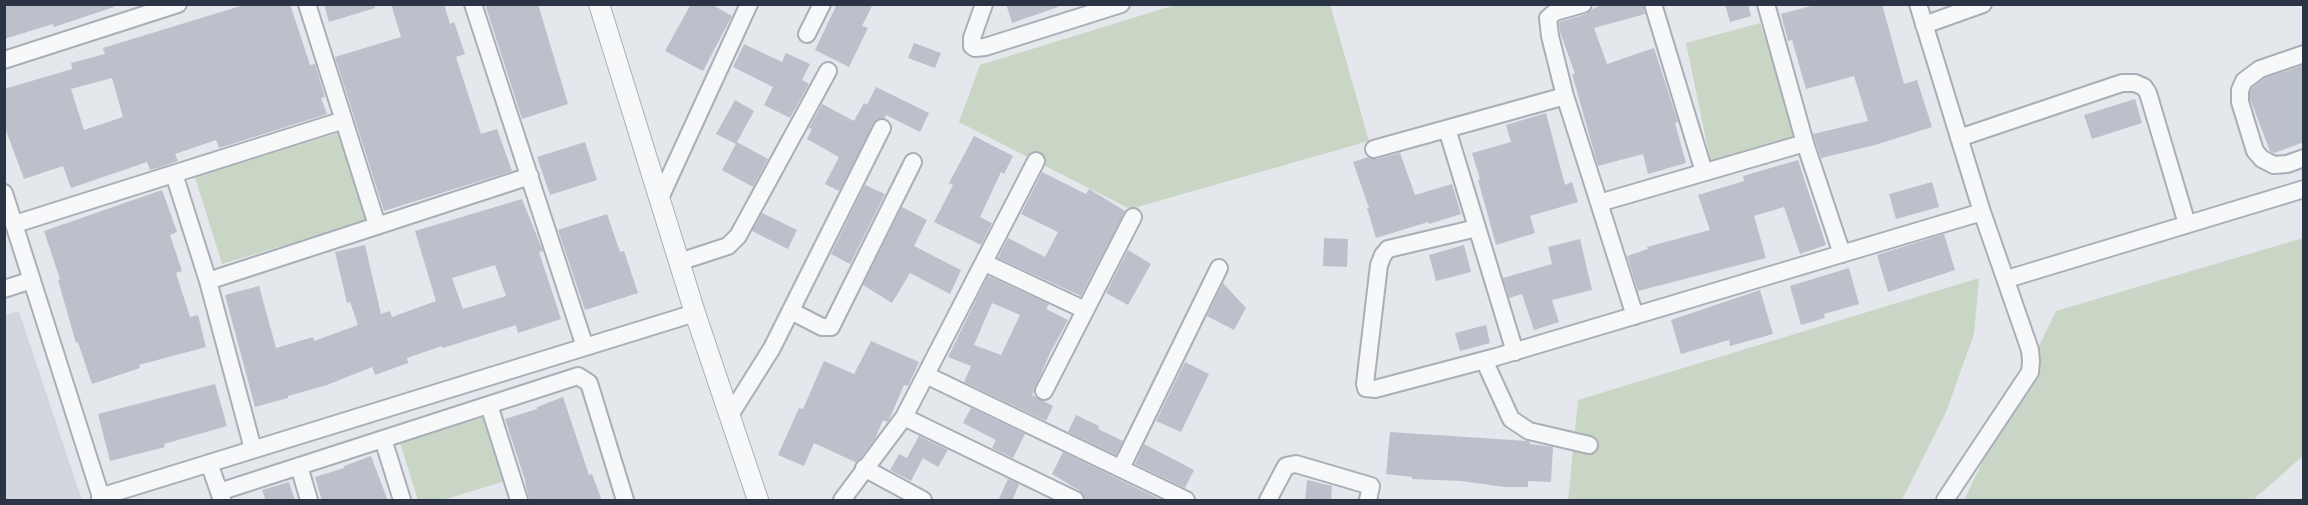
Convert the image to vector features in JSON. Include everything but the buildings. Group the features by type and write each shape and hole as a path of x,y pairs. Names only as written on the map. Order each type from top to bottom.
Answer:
{"street":[{"path":"4,60 178,4"},
{"path":"307,4 377,225"},
{"path":"473,4 585,347"},
{"path":"599,4 695,313 758,501"},
{"path":"659,200 749,4"},
{"path":"807,34 822,4"},
{"path":"984,4 972,38 972,46 975,48 985,47 1121,4"},
{"path":"1583,4 1555,12 1548,18 1550,36 1565,96 1635,316"},
{"path":"1653,4 1704,172"},
{"path":"1766,4 1805,143 1842,254"},
{"path":"1918,4 1982,212 2030,350 2030,372 1945,501"},
{"path":"1924,25 1983,4"},
{"path":"2304,54 2260,69 2244,81 2240,90 2240,102 2255,152 2262,159 2274,165 2287,164 2304,158"},
{"path":"679,262 728,246 738,236 828,71"},
{"path":"1959,138 2122,83 2135,83 2144,87 2148,93 2187,224"},
{"path":"1374,149 1565,96"},
{"path":"15,224 344,120"},
{"path":"730,415 772,348 882,128"},
{"path":"1447,129 1515,352"},
{"path":"1599,203 1805,143"},
{"path":"842,501 864,468 904,417 1036,161"},
{"path":"791,311 822,327 831,327 913,162"},
{"path":"174,174 208,281 253,449"},
{"path":"208,281 530,176"},
{"path":"2007,279 2304,189"},
{"path":"4,193 101,499 253,449 695,313"},
{"path":"1477,228 1388,249 1383,255 1379,265 1366,388 1375,389 1515,352 1982,212"},
{"path":"1044,391 1133,217"},
{"path":"985,263 1085,310"},
{"path":"1121,468 1219,268"},
{"path":"4,289 32,280"},
{"path":"1484,360 1511,418 1529,431 1588,445"},
{"path":"926,375 1186,501"},
{"path":"209,463 220,496 299,466 578,376 589,383 625,501"},
{"path":"489,405 519,501"},
{"path":"904,417 1075,501"},
{"path":"383,439 402,501"},
{"path":"1268,501 1286,466 1296,464 1371,486 1368,501"},
{"path":"299,466 309,501"},
{"path":"864,468 923,501"}],"shaded area":[{"path":"19,311 82,500 5,500 5,315"}],"green space":[{"path":"1330,4 1369,141 1130,209 959,122 980,65 1175,5"},
{"path":"1760,23 1798,138 1711,164 1686,43"},
{"path":"341,132 368,220 222,264 195,177"},
{"path":"2303,238 2303,456 2253,500 1964,500 2056,311"},
{"path":"1979,278 1974,334 1946,412 1902,500 1568,500 1578,400"},
{"path":"485,417 505,481 443,500 418,500 400,443"}]}
